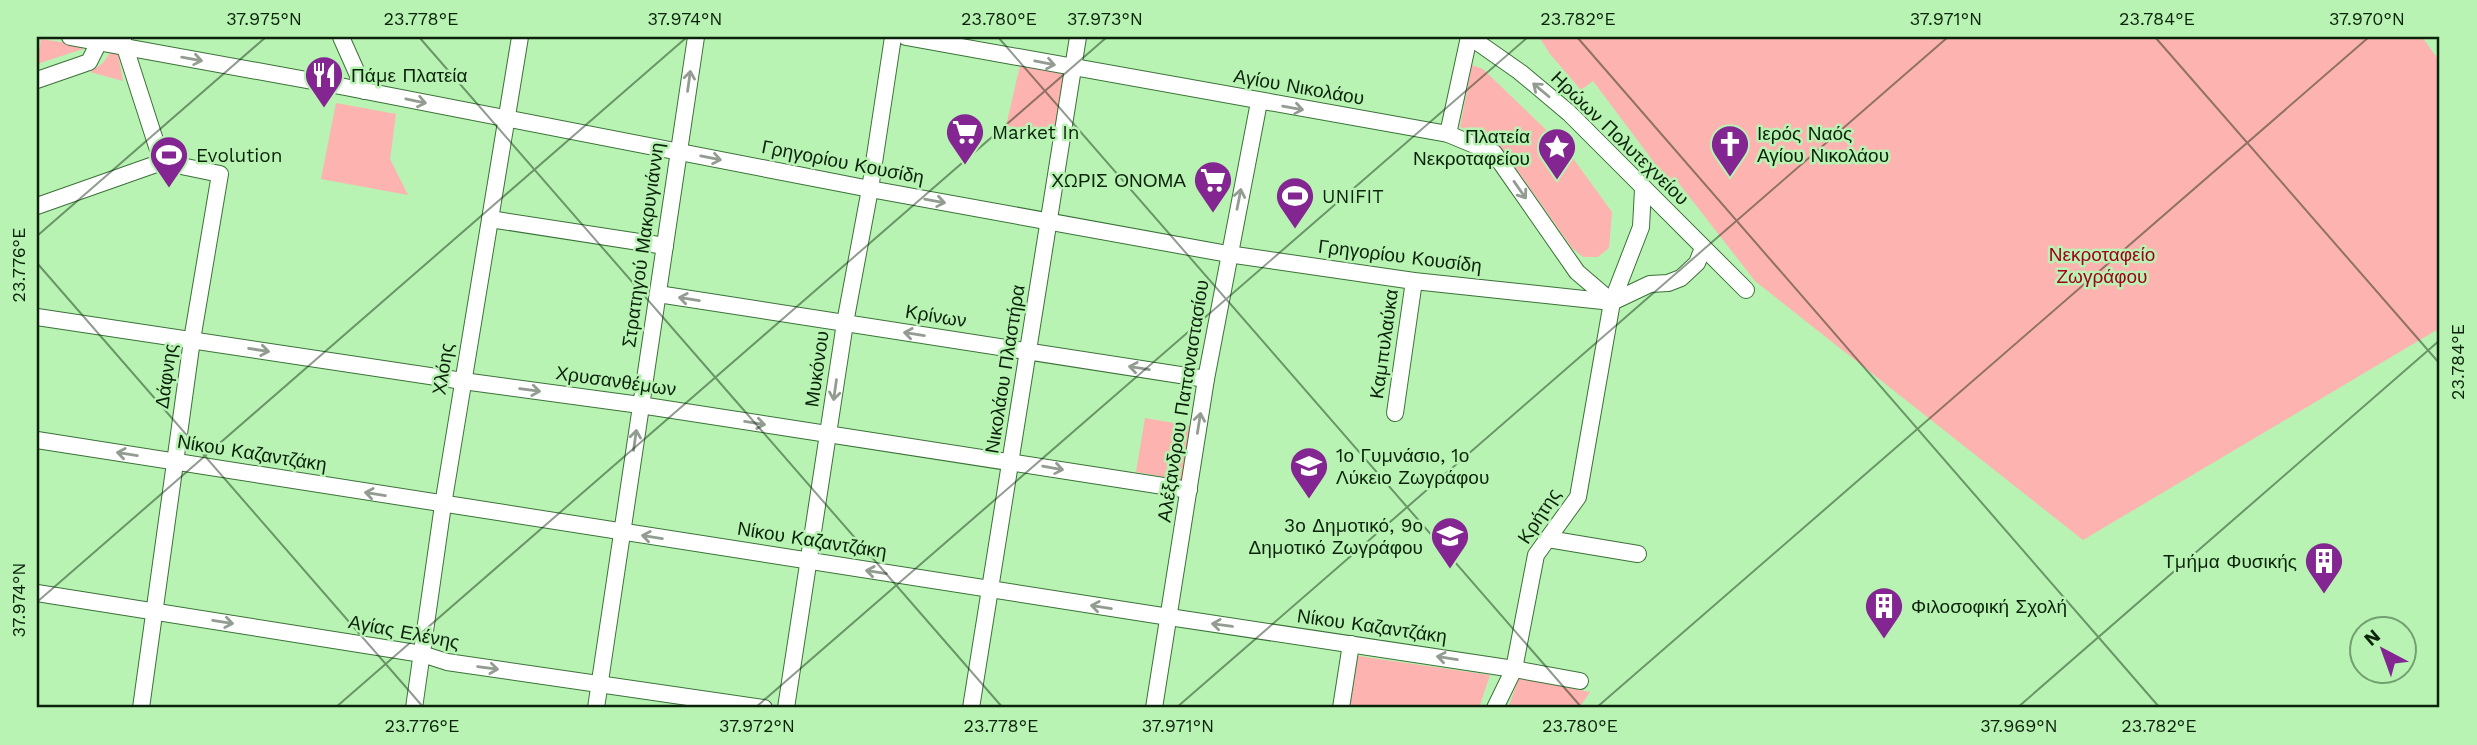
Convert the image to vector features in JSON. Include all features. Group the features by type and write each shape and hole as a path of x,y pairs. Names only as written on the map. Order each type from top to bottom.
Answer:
{"street":[{"name":"Γρηγορίου Κουσίδη","path":"70,37 123,42 870,189 1228,254 1414,281 1612,302"},
{"path":"341,37 365,91"},
{"name":"Χλόης","path":"414,708 443,505 520,37"},
{"name":"Στρατηγού Μακρυγιάννη","path":"596,708 695,37"},
{"name":"Μυκόνου","path":"786,708 845,323 870,189 893,37"},
{"name":"Αγίου Νικολάου","path":"906,37 1448,134 1494,153 1577,272 1612,302"},
{"name":"Νικολάου Πλαστήρα","path":"971,708 1078,37"},
{"path":"1448,134 1469,37"},
{"name":"Ηρώων Πολυτεχνείου","path":"1469,37 1520,72 1569,113 1746,290"},
{"path":"37,80 89,62 99,41"},
{"path":"37,206 162,162 123,42"},
{"name":"Αλέξανδρου Παπαναστασίου","path":"1154,708 1206,379 1258,102"},
{"name":"Δάφνης","path":"141,708 192,340 219,174 162,162"},
{"path":"1612,302 1641,227 1643,189"},
{"path":"490,219 665,246"},
{"path":"1612,302 1650,284 1668,283 1681,278 1697,264 1703,248"},
{"name":"Καμπυλαύκα","path":"1395,413 1414,281"},
{"name":"Κρίνων","path":"658,294 1206,379"},
{"name":"Κρήτης","path":"1514,669 1536,555 1578,497 1612,302"},
{"name":"Χρυσανθέμων","path":"37,317 640,405 1189,490"},
{"name":"Νίκου Καζαντζάκη","path":"37,440 1580,681"},
{"path":"1548,539 1638,554"},
{"name":"Αγίας Ελένης","path":"37,593 422,654 447,662 764,708"},
{"path":"1341,708 1351,644"},
{"path":"1495,708 1514,669"}],"green space":[{"name":"Νεκροταφείο Ζωγράφου","path":"1539,37 2422,37 2440,62 2440,328 2083,540 1755,281 1677,181 1671,185 1593,81 1581,90"},
{"path":"41,39 79,45 83,49 37,64"},
{"path":"110,53 118,54 123,81 90,72 103,63"},
{"path":"1021,61 1071,70 1063,134 1006,126"},
{"name":"Πλατεία Νεκροταφείου","path":"1472,65 1483,69 1567,150 1612,212 1609,248 1598,257 1583,257 1572,248 1498,143 1460,127"},
{"path":"336,103 396,114 390,159 408,195 321,179"},
{"path":"1145,418 1191,426 1182,480 1136,472"},
{"path":"1358,656 1490,675 1479,708 1350,708"},
{"path":"1519,678 1590,692 1579,708 1508,708"}],"place":[{"name":"Πάμε Πλατεία","path":"324,109"},
{"name":"Market In","path":"965,166"},
{"name":"Ιερός Ναός Αγίου Νικολάου","path":"1730,178"},
{"name":"Πλατεία Νεκροταφείου","path":"1557,181"},
{"name":"Evolution","path":"169,189"},
{"name":"ΧΩΡΙΣ ΟΝΟΜΑ","path":"1213,214"},
{"name":"UNIFIT","path":"1295,230"},
{"name":"1ο Γυμνάσιο, 1ο Λύκειο Ζωγράφου","path":"1309,500"},
{"name":"3ο Δημοτικό, 9ο Δημοτικό Ζωγράφου","path":"1450,570"},
{"name":"Τμήμα Φυσικής","path":"2324,595"},
{"name":"Φιλοσοφική Σχολή","path":"1884,640"}]}
